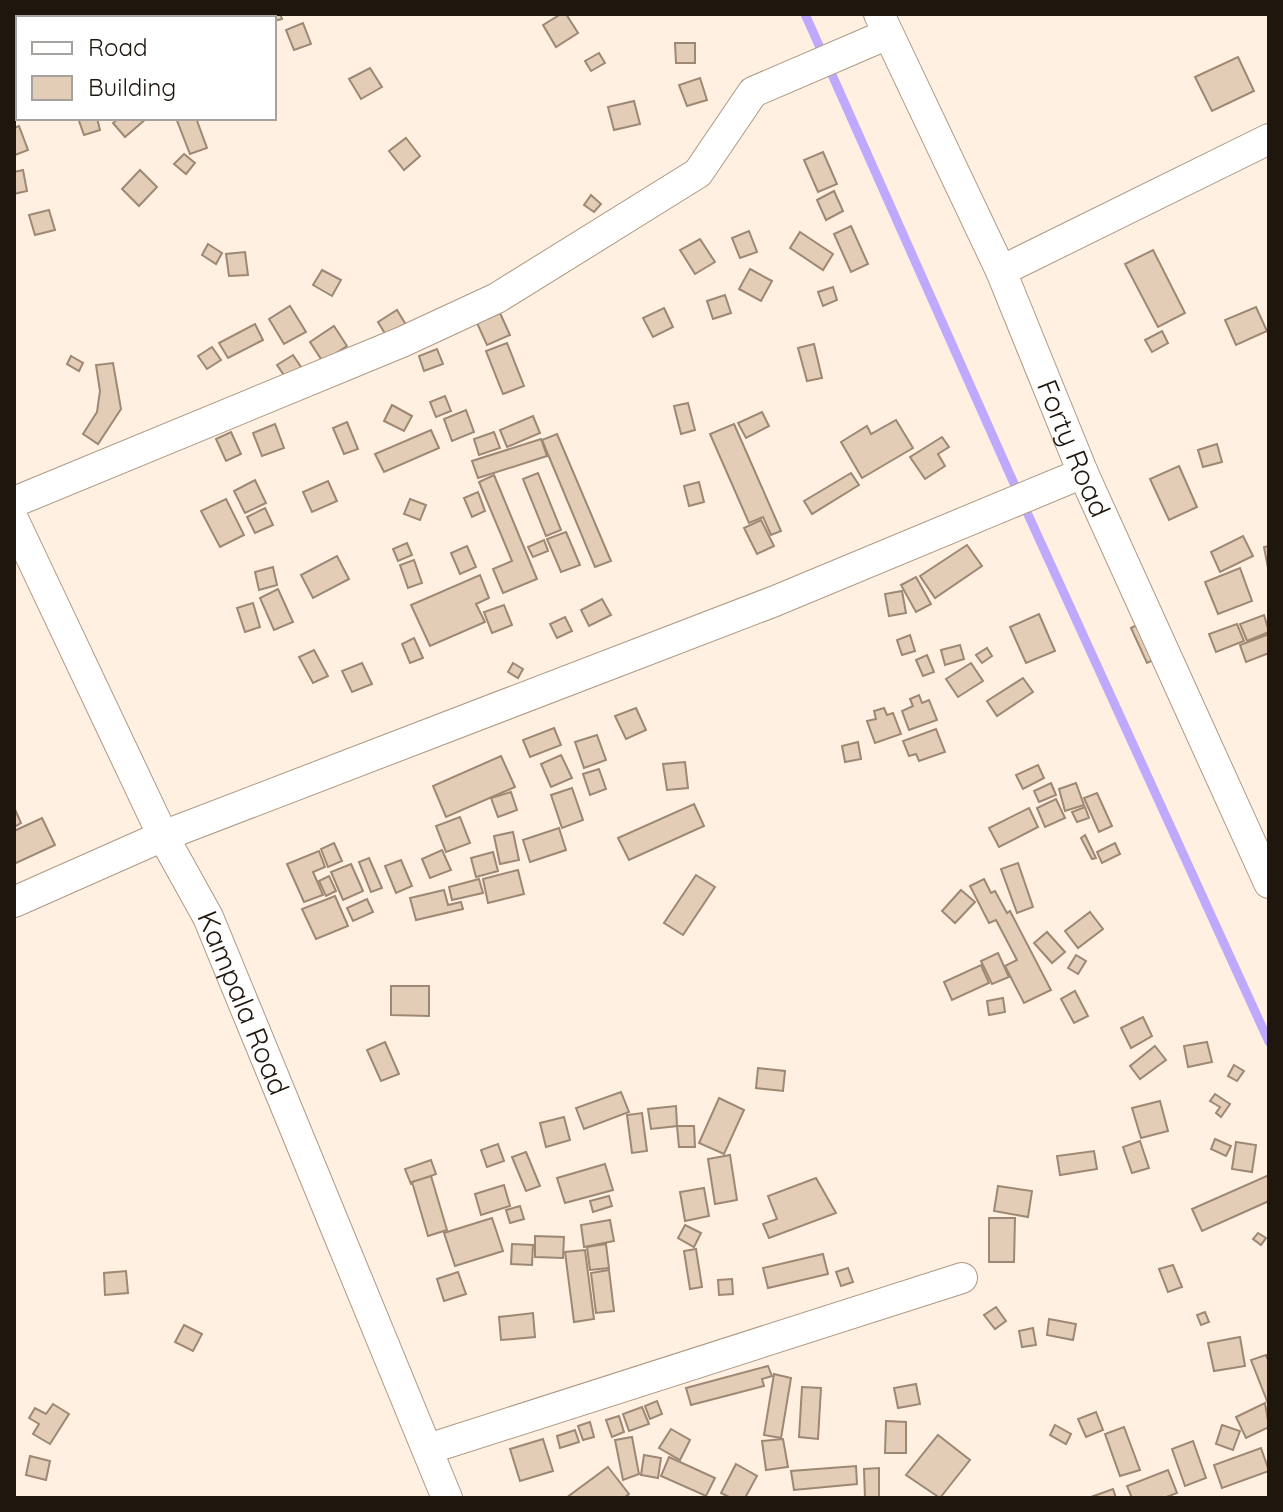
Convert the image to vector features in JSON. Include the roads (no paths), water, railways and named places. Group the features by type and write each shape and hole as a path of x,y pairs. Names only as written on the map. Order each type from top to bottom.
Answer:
{"street":[{"name":"Forty Road","path":"884,24 1001,271 1083,473 1269,883"},
{"path":"14,502 402,342 497,298 698,173 753,92 884,24"},
{"path":"1001,271 1269,139"},
{"path":"14,902 163,836 746,612 1083,473"},
{"name":"Kampala Road","path":"14,521 163,836 208,917 447,1498"},
{"path":"428,1449 962,1278"}],"waterway":[{"path":"805,14 1020,497 1269,1042"}]}
